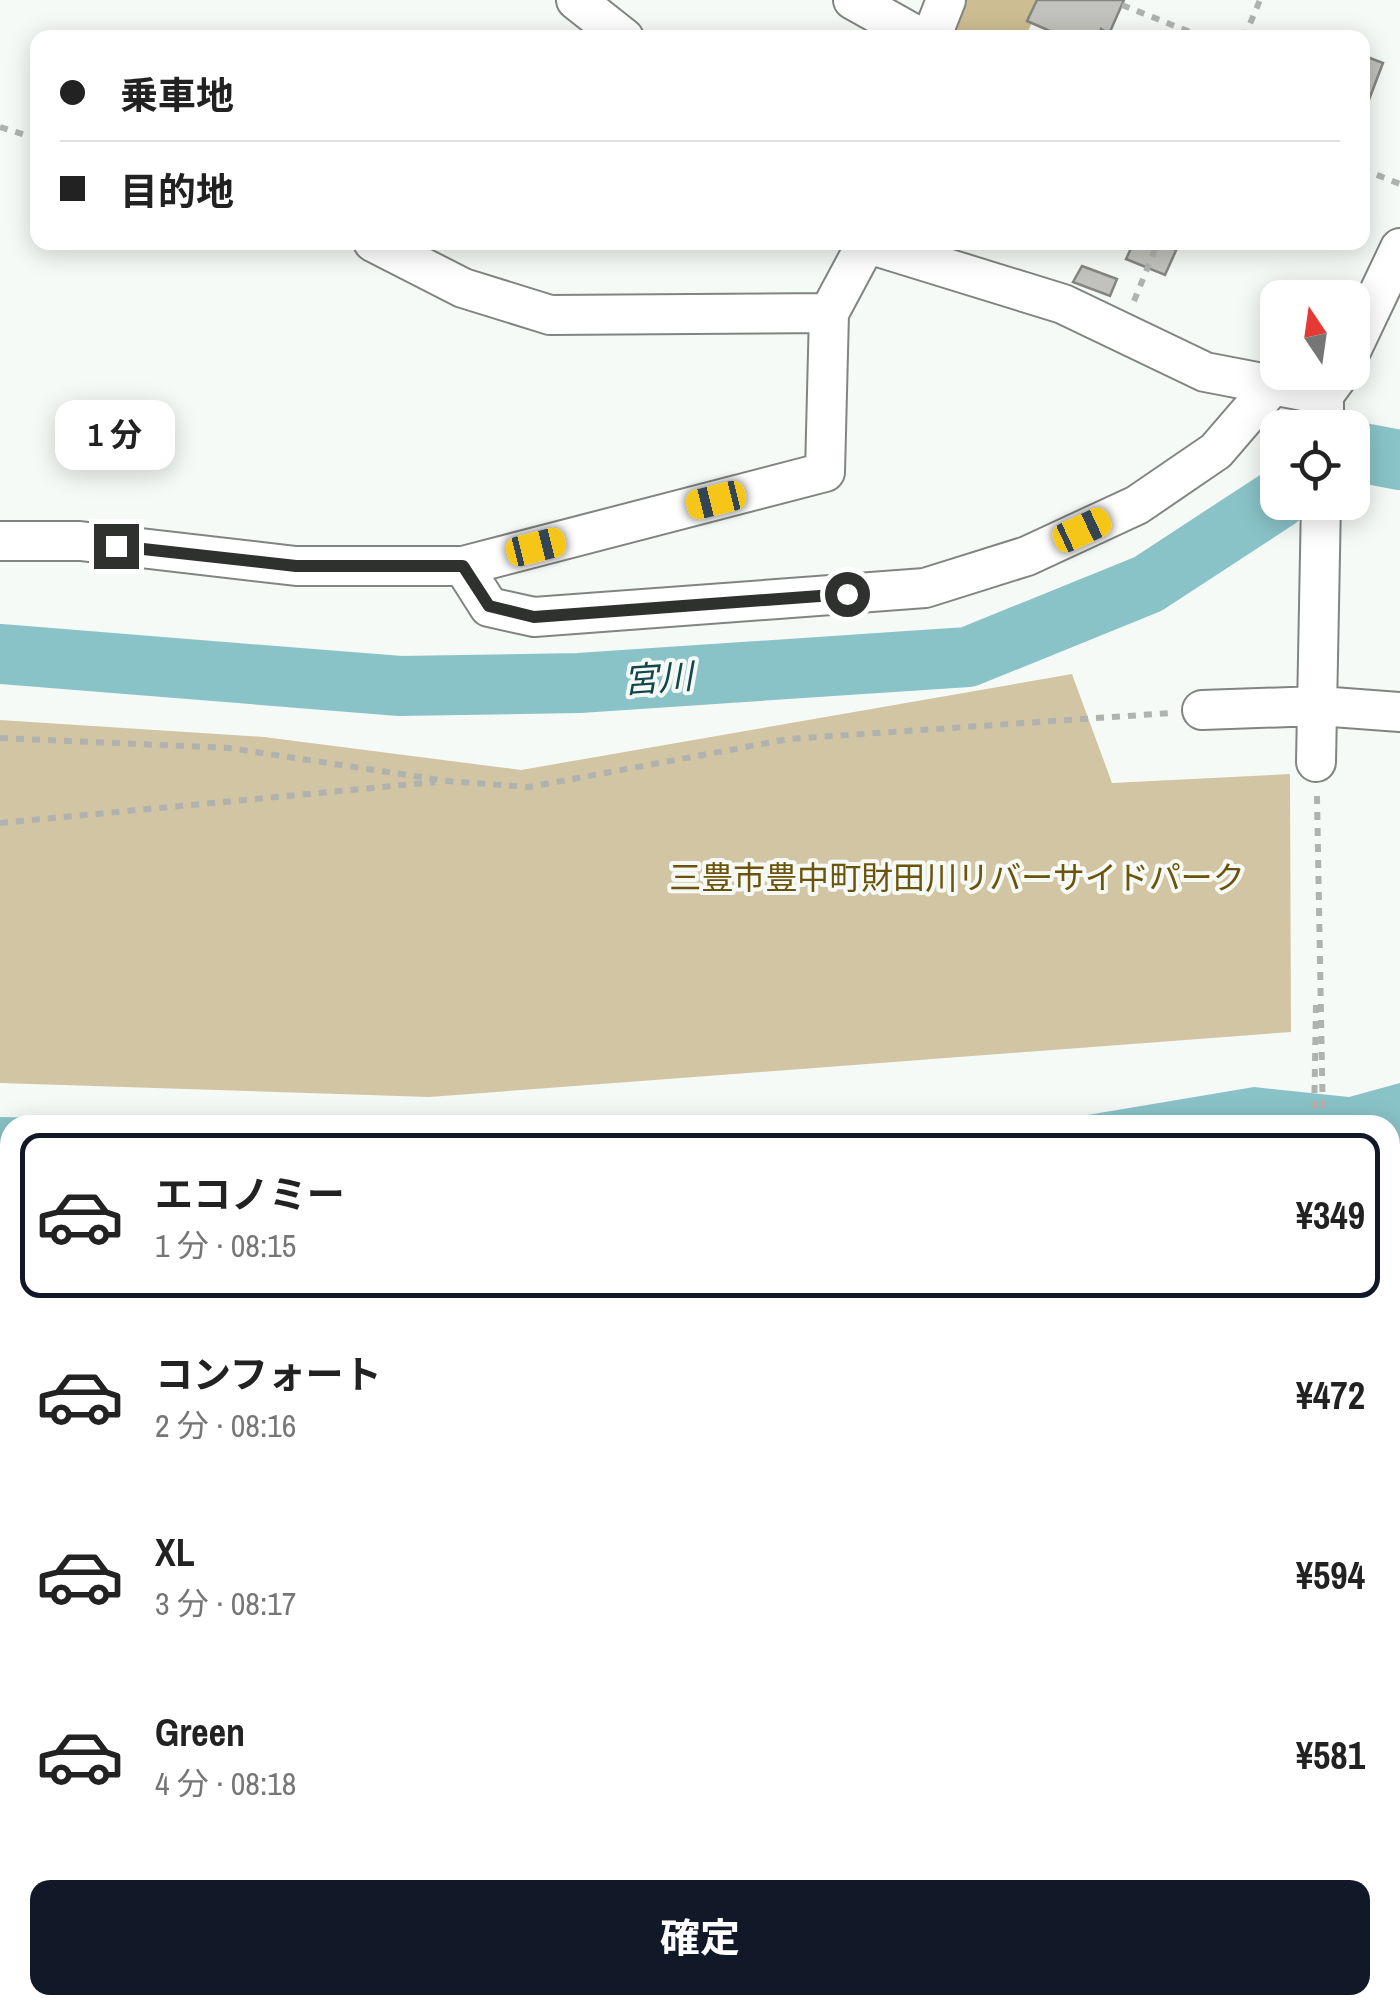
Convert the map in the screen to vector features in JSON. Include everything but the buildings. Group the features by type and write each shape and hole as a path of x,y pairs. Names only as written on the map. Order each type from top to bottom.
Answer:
{"street":[{"path":"576,0 614,30"},
{"path":"853,0 907,30"},
{"path":"934,30 946,0"},
{"path":"1370,311 1400,248"},
{"path":"388,250 462,288 550,315 829,313"},
{"path":"0,542 80,542 296,566 463,566 825,472 829,313 862,250"},
{"path":"885,250 1062,304 1205,372 1260,383"},
{"path":"463,566 489,606 534,617 925,588 1028,556 1136,505 1216,451 1269,390"},
{"path":"1286,390 1328,402"},
{"path":"1316,762 1320,520"},
{"path":"1202,710 1318,706 1400,712"}],"path":[{"path":"1247,30 1260,0"},
{"path":"1122,5 1185,30"},
{"path":"0,127 30,136"},
{"path":"1370,172 1400,184"},
{"path":"1121,332 1155,250"},
{"path":"0,738 229,748 446,781 528,787 789,739 1202,710"},
{"path":"1316,762 1323,1115"},
{"path":"3,822 446,781"},
{"path":"1314,1115 1319,976"}],"green space":[{"name":"三豊市豊中町財田川リバーサイドパーク","path":"1072,674 1112,783 1290,774 1291,1032 429,1097 0,1083 0,720 264,737 521,770"}],"shaded area":[{"path":"964,0 1043,0 1028,30 953,30"}],"water":[{"path":"1400,1083 1400,1115 1087,1115 1254,1087 1349,1097"}],"waterway":[{"name":"宮川","path":"1370,454 1400,460"},
{"name":"宮川","path":"0,654 400,686 579,683 968,657 1148,584 1260,511"}],"route":[{"path":"116,546 296,566 463,566 489,606 534,617 847,594"}]}
